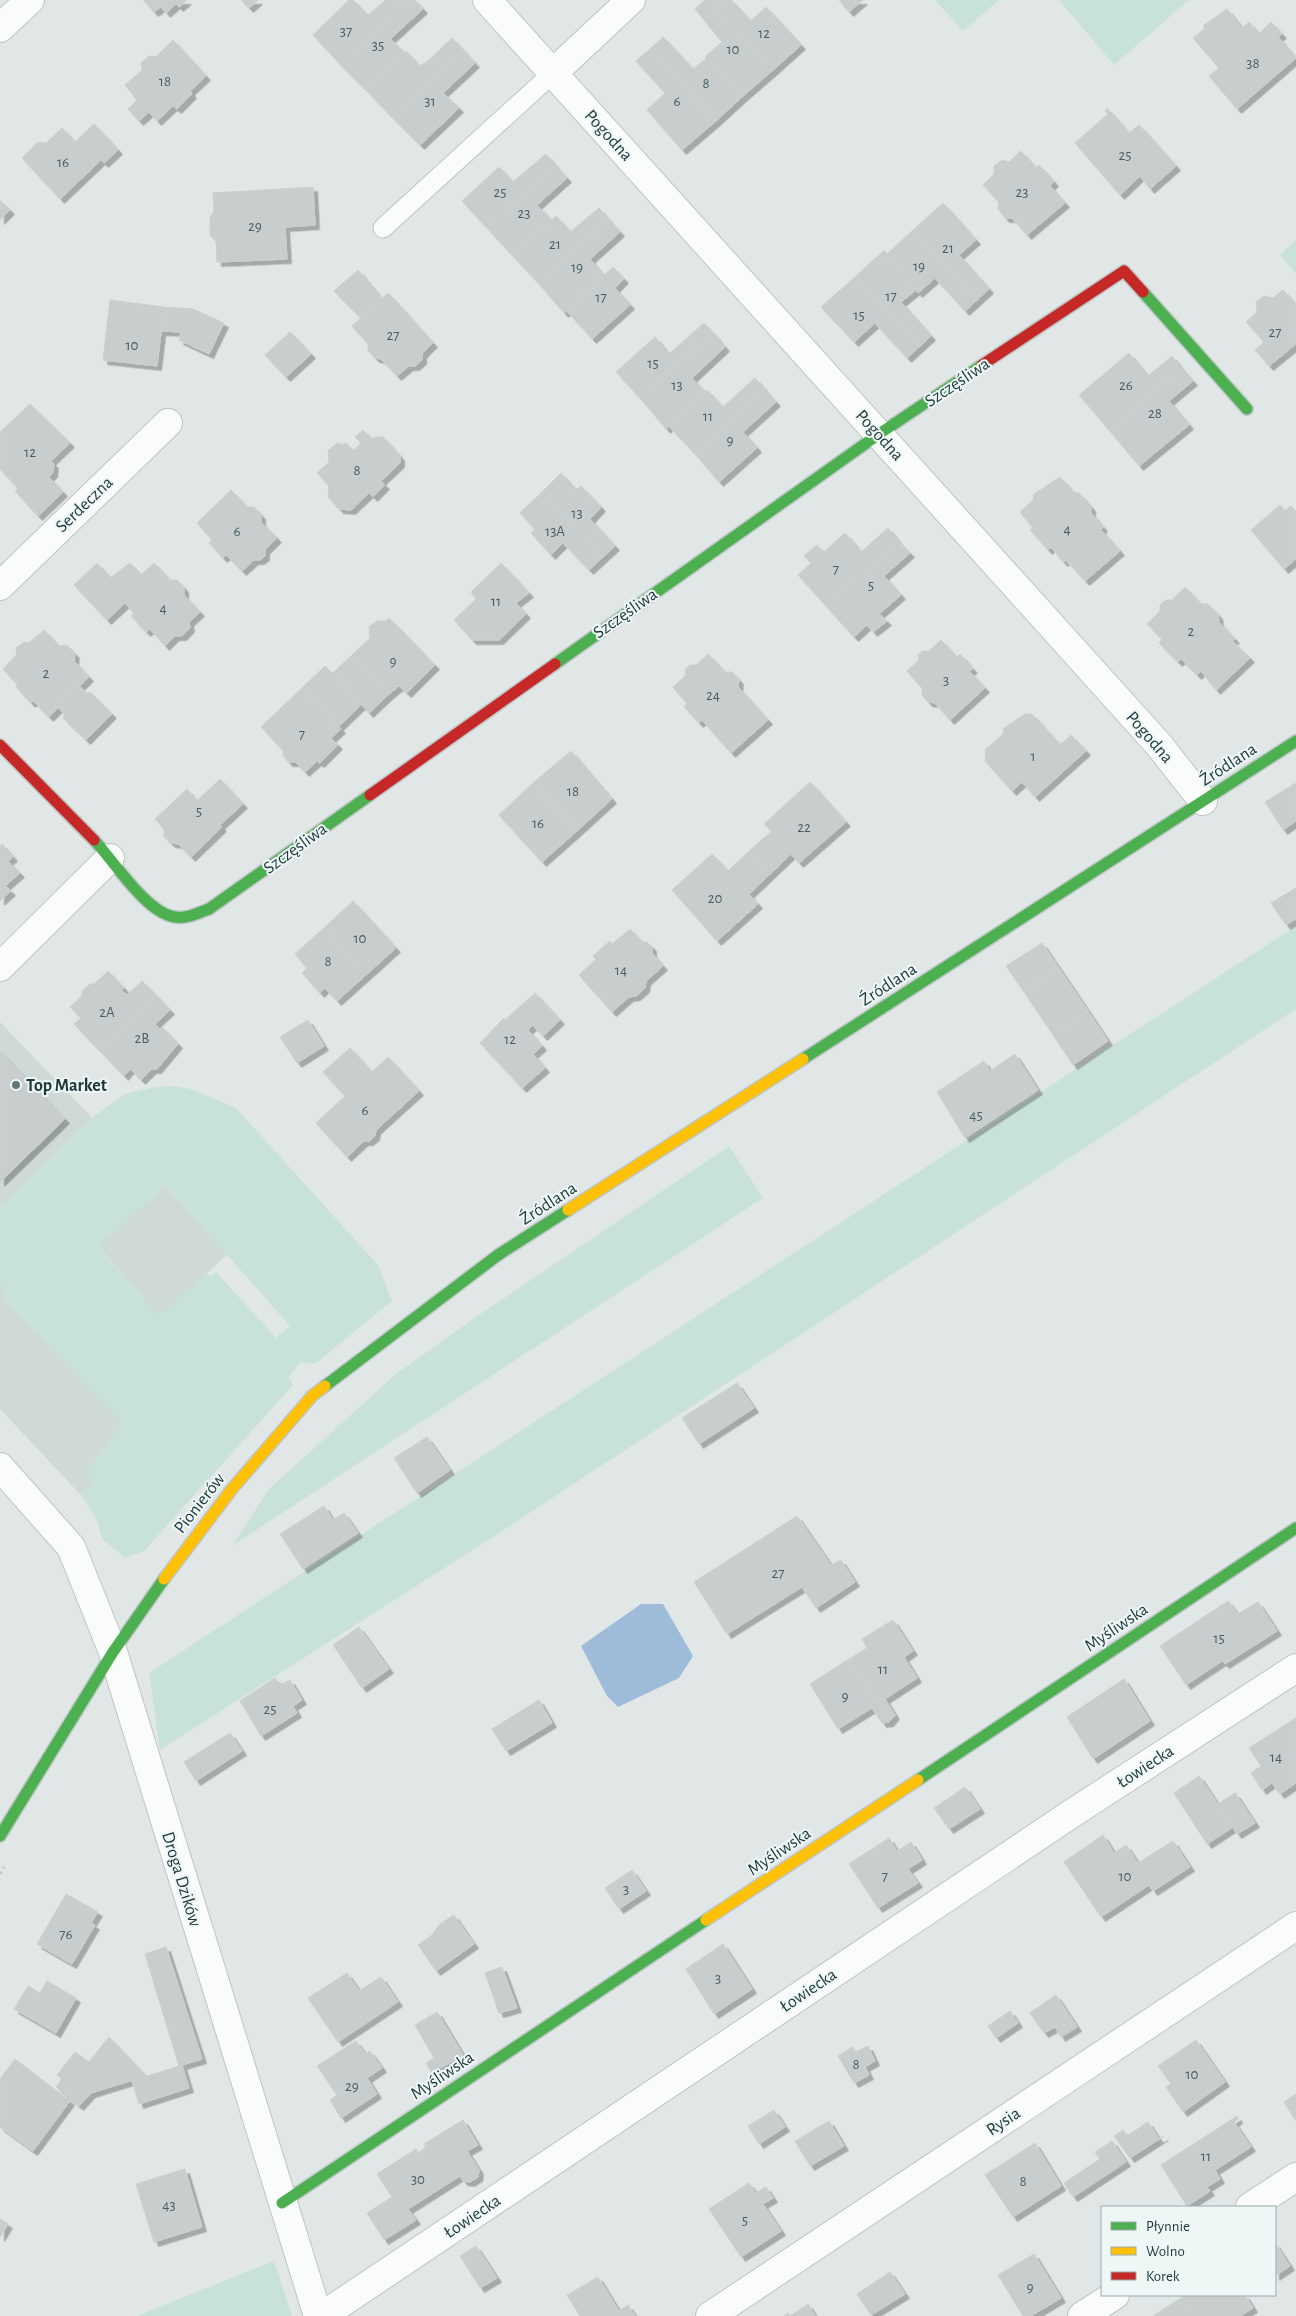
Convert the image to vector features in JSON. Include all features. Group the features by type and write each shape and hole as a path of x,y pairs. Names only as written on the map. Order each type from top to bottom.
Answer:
{"street":[{"path":"0,28 30,0"},
{"name":"Pogodna","path":"487,0 1159,745 1203,801"},
{"path":"553,73 631,0"},
{"name":"Szczęśliwa","path":"110,858 154,907 168,916 179,918 209,909 879,434 1124,270 1247,410"},
{"name":"Serdeczna","path":"0,586 168,423"},
{"name":"Źródlana","path":"498,1255 1296,741"},
{"path":"0,745 110,858 0,967"},
{"name":"Pionierów","path":"0,1836 112,1652 180,1555 232,1489 312,1396 498,1255"},
{"name":"Droga Dzików","path":"0,1467 71,1547 112,1652 318,2316"},
{"name":"Myśliwska","path":"282,2203 1296,1528"},
{"name":"Łowiecka","path":"322,2316 1071,1814 1296,1668"},
{"name":"Rysia","path":"710,2316 1296,1926"},
{"path":"1252,2206 1296,2177"},
{"path":"1082,2316 1113,2296"}],"lane":[{"path":"383,228 553,73"}],"shaded area":[{"path":"0,1022 92,1118 0,1207"},
{"path":"166,1186 227,1255 159,1316 98,1246"},
{"path":"0,1276 6,1302 123,1423 86,1472 95,1483 80,1494 0,1409"}],"green space":[{"path":"935,0 999,0 963,31"},
{"path":"1059,0 1189,0 1114,65"},
{"path":"1296,240 1296,274 1280,255"},
{"path":"1296,926 1296,1009 493,1537 160,1750 149,1673"},
{"path":"174,1086 191,1089 236,1108 378,1265 392,1301 315,1364 301,1362 289,1377 293,1385 144,1551 125,1558 102,1539 97,1519 80,1494 95,1483 86,1472 123,1423 6,1302 0,1276 0,1207 92,1118 125,1094 156,1087","holes":["166,1186 290,1326 276,1338 216,1272 211,1277 207,1273 159,1315 98,1247"]},
{"path":"729,1146 763,1198 232,1546 269,1489 396,1374 473,1319"},
{"path":"274,2261 292,2316 137,2316"}],"water":[{"path":"641,1604 663,1604 693,1656 679,1678 618,1707 607,1696 581,1646"}],"building":[{"path":"143,0 172,0 176,4 166,13 161,7 154,12"},
{"path":"172,0 187,0 179,7"},
{"path":"241,0 258,0 249,8"},
{"path":"349,0 353,0 368,15 386,0 409,0 340,64 313,35"},
{"path":"409,0 415,0 423,9 390,39 404,52 365,89 340,64"},
{"path":"705,0 710,0 772,71 742,97 705,57 722,42 695,9"},
{"path":"710,0 731,0 751,21 766,7 801,45 772,71"},
{"path":"839,0 863,0 849,12"},
{"path":"1227,9 1242,28 1249,22 1259,34 1271,22 1282,34 1278,37 1296,58 1237,109 1209,76 1219,68 1193,38 1205,28 1203,26"},
{"path":"663,37 693,69 707,58 742,97 716,121 650,49"},
{"path":"452,38 465,52 392,117 365,89 404,52 407,52 419,66 427,62"},
{"path":"173,40 206,76 190,91 192,94 177,109 173,106 157,121 149,112 139,121 128,109 137,100 125,85 142,70 141,63 149,56 156,57"},
{"path":"650,49 716,121 682,150 647,110 665,93 636,61"},
{"path":"465,52 475,63 443,93 459,108 420,145 392,117"},
{"path":"1107,108 1129,133 1139,125 1176,166 1150,189 1140,176 1120,195 1075,143 1108,114 1105,111"},
{"path":"94,124 118,150 104,163 101,160 60,199 22,158 38,142 46,143 62,128 75,142"},
{"path":"1021,151 1035,168 1039,165 1054,182 1050,186 1065,203 1027,235 1012,218 1005,218 998,209 999,202 983,185 994,174 994,166 1002,160 1009,162"},
{"path":"546,154 556,166 487,228 462,201 499,167 513,182"},
{"path":"556,166 567,178 537,205 552,221 513,256 487,228"},
{"path":"313,187 315,225 285,227 287,259 217,262 216,241 210,235 210,218 214,211 213,193"},
{"path":"0,200 10,210 0,220"},
{"path":"943,203 976,240 959,255 989,289 976,301 913,230"},
{"path":"599,208 609,220 539,284 513,256 556,216 570,232"},
{"path":"609,220 620,232 590,259 603,275 564,313 539,284"},
{"path":"913,230 976,301 965,311 935,278 918,293 882,252 884,250 887,254"},
{"path":"882,252 916,290 901,302 931,336 919,347 855,277"},
{"path":"613,267 624,279 615,288 630,305 592,339 566,310"},
{"path":"358,270 382,299 361,318 334,291"},
{"path":"855,277 919,347 907,358 875,323 854,342 821,307"},
{"path":"1283,290 1296,305 1296,344 1269,366 1255,350 1264,342 1246,322 1257,312 1256,302 1264,296 1273,298"},
{"path":"388,293 433,343 422,354 422,360 415,366 409,366 397,376 381,359 375,358 368,350 368,344 352,326"},
{"path":"110,300 164,307 157,366 103,360"},
{"path":"164,307 193,309 224,323 209,354 179,340 181,332 161,331"},
{"path":"704,323 713,333 640,398 616,372 655,337 669,354"},
{"path":"290,332 311,354 286,377 265,355"},
{"path":"713,333 725,347 692,378 705,392 666,429 640,398"},
{"path":"1129,353 1148,376 1172,356 1182,369 1109,430 1079,395"},
{"path":"1182,369 1193,381 1169,401 1189,425 1139,466 1109,430"},
{"path":"755,378 765,390 695,454 669,426 707,390 723,407"},
{"path":"765,390 776,402 743,432 757,448 719,482 695,454"},
{"path":"30,404 70,443 51,461 54,464 53,473 49,477 63,492 38,516 15,491 18,488 0,469 0,432"},
{"path":"363,430 372,439 383,437 400,456 400,463 381,481 385,485 373,497 369,493 351,510 339,509 328,497 329,486 317,473 329,462 328,451 337,443 343,445 346,443 353,451 361,443 355,437"},
{"path":"561,473 576,490 581,486 601,507 590,519 615,546 602,558 541,493"},
{"path":"1060,477 1074,493 1079,493 1091,507 1091,513 1103,527 1101,530 1120,551 1085,581 1066,560 1063,562 1051,547 1048,550 1030,530 1033,528 1020,512 1033,500 1034,494"},
{"path":"231,490 247,507 254,507 261,515 261,522 277,538 265,550 265,556 260,560 254,560 242,571 226,555 223,558 209,543 212,540 197,523"},
{"path":"541,493 602,558 589,570 563,543 551,555 531,533 535,529 520,513"},
{"path":"1280,505 1285,511 1291,506 1296,512 1296,559 1284,569 1251,530"},
{"path":"888,528 898,541 826,606 798,575 811,563 804,556 817,545 824,552 845,533 861,552"},
{"path":"898,541 910,553 884,576 901,595 879,614 887,621 873,632 867,625 854,637 826,606"},
{"path":"97,563 110,578 130,563 141,575 154,563 170,580 177,580 184,588 184,595 200,612 189,622 190,628 182,636 175,636 165,646 150,629 146,632 131,616 134,613 125,603 107,620 74,585"},
{"path":"501,563 529,593 516,603 526,614 499,640 472,640 454,620 476,599 471,592"},
{"path":"1185,587 1201,604 1208,604 1218,615 1219,622 1235,639 1232,641 1250,658 1216,690 1201,671 1197,675 1181,659 1178,662 1159,643 1162,639 1147,624 1160,611 1160,605 1166,600 1172,600"},
{"path":"389,618 435,665 407,693 399,686 388,695 351,656 370,638 369,627 377,621 386,621"},
{"path":"44,630 59,646 67,645 75,654 74,661 89,677 49,717 33,701 31,703 3,669 17,654 16,648 23,643 30,642"},
{"path":"941,640 957,657 960,654 973,669 969,671 985,688 950,720 935,703 928,702 922,695 922,688 907,671 919,660 918,655 923,651 929,651"},
{"path":"708,654 725,672 732,672 739,680 738,687 768,720 731,753 702,720 699,723 684,707 687,704 673,687 686,675 685,669 690,665 696,665"},
{"path":"351,656 388,695 369,713 333,673"},
{"path":"325,666 362,704 339,726 302,688"},
{"path":"80,687 88,694 90,692 112,714 86,740 63,718 65,715 59,708"},
{"path":"302,688 341,729 331,738 338,745 320,763 317,761 305,772 295,762 288,762 283,755 283,750 261,727"},
{"path":"1025,714 1032,714 1060,745 1071,735 1086,751 1035,797 1022,782 1012,791 985,761 986,749 1003,734 1004,728"},
{"path":"571,751 612,799 577,831 533,783"},
{"path":"220,779 243,804 220,825 222,827 191,857 178,844 171,843 164,837 164,829 155,819 187,789 197,801"},
{"path":"810,782 846,822 799,863 791,854 769,875 748,852 772,831 764,824"},
{"path":"533,783 577,831 542,862 499,815"},
{"path":"1296,783 1296,821 1283,830 1265,802"},
{"path":"2,844 13,857 8,861 20,873 5,886 11,891 0,901 0,846"},
{"path":"748,852 769,875 749,894 758,904 717,941 672,890 712,854 728,871"},
{"path":"1296,888 1296,919 1286,925 1271,903"},
{"path":"353,901 396,948 366,975 324,928"},
{"path":"324,928 366,975 337,1001 325,988 320,993 302,973 307,968 295,954"},
{"path":"630,929 642,942 647,942 652,947 652,953 663,966 646,981 645,988 636,996 629,997 612,1012 579,975 596,959 593,956 610,941 612,944"},
{"path":"1042,943 1059,968 1024,992 1006,966"},
{"path":"1059,968 1088,1011 1053,1035 1024,992"},
{"path":"108,971 124,988 121,990 127,995 142,981 156,995 99,1050 74,1024 81,1018 70,1007 82,996 82,991 90,984 94,984"},
{"path":"535,993 560,1020 543,1036 533,1025 528,1030 542,1046 533,1054 545,1068 522,1088 480,1043 504,1018 505,1020"},
{"path":"156,995 170,1010 155,1024 160,1029 162,1027 178,1044 157,1069 152,1069 141,1080 130,1069 124,1076 99,1050"},
{"path":"1088,1011 1108,1041 1073,1065 1053,1035"},
{"path":"308,1020 324,1046 297,1063 280,1037"},
{"path":"350,1048 372,1072 388,1057 419,1091 376,1130 375,1136 369,1141 364,1141 347,1157 316,1123 345,1096 323,1072"},
{"name":"Top Market","path":"0,1051 65,1119 0,1182"},
{"path":"1015,1054 1038,1090 965,1138 937,1092 984,1061 990,1071"},
{"path":"737,1383 754,1408 699,1444 682,1418"},
{"path":"427,1437 450,1470 417,1493 394,1458"},
{"path":"324,1506 333,1520 344,1513 358,1533 303,1569 280,1534"},
{"path":"797,1516 831,1565 841,1560 855,1582 816,1608 802,1587 727,1634 694,1582"},
{"path":"1228,1601 1238,1614 1258,1602 1277,1631 1225,1664 1222,1661 1186,1685 1160,1646"},
{"path":"893,1620 913,1651 904,1657 917,1678 885,1699 895,1715 889,1722 849,1659 867,1648 862,1639"},
{"path":"359,1627 389,1669 362,1688 333,1645"},
{"path":"849,1659 889,1722 882,1723 872,1708 838,1729 810,1684"},
{"path":"275,1678 280,1685 290,1680 302,1700 293,1706 297,1713 261,1736 240,1701"},
{"path":"1124,1679 1150,1721 1093,1759 1067,1717"},
{"path":"539,1700 552,1723 506,1751 492,1729"},
{"path":"1296,1718 1296,1783 1280,1794 1272,1783 1262,1790 1251,1773 1261,1766 1249,1748"},
{"path":"230,1733 242,1751 196,1781 184,1762"},
{"path":"1199,1776 1233,1827 1207,1844 1174,1793"},
{"path":"965,1787 980,1809 949,1829 934,1808"},
{"path":"1235,1793 1255,1823 1237,1834 1218,1804"},
{"path":"1103,1835 1114,1853 1126,1845 1138,1863 1173,1841 1190,1867 1153,1891 1149,1885 1101,1917 1064,1862"},
{"path":"889,1838 897,1851 911,1842 922,1860 908,1869 918,1883 878,1908 849,1864"},
{"path":"632,1870 646,1891 619,1909 605,1888"},
{"path":"66,1894 98,1912 91,1923 95,1925 72,1964 37,1944"},
{"path":"454,1915 474,1944 436,1971 418,1945 432,1935 440,1924"},
{"path":"723,1944 752,1989 714,2014 686,1969"},
{"path":"166,1947 202,2059 179,2066 145,1954"},
{"path":"502,1967 517,2008 499,2013 485,1973"},
{"path":"347,1973 359,1991 381,1977 398,2002 338,2042 308,1998"},
{"path":"47,1981 76,1998 56,2033 14,2009 28,1986 40,1993"},
{"path":"1056,1995 1077,2027 1061,2037 1055,2027 1044,2033 1030,2013"},
{"path":"1010,2011 1018,2023 996,2038 988,2026"},
{"path":"437,2012 463,2055 432,2073 426,2063 434,2058 415,2025"},
{"path":"109,2037 146,2076 91,2093 79,2106 56,2087 62,2079 57,2075 75,2052 89,2062"},
{"path":"1196,2040 1225,2082 1183,2112 1166,2087 1171,2084 1158,2066"},
{"path":"356,2041 365,2054 370,2051 382,2068 367,2078 377,2094 341,2118 330,2100 337,2095 317,2066"},
{"path":"868,2046 875,2061 865,2067 869,2075 854,2083 838,2056 852,2047 856,2052"},
{"path":"15,2059 70,2101 33,2151 0,2127 0,2079"},
{"path":"182,2065 189,2088 139,2104 132,2081"},
{"path":"1296,2094 1296,2121 1284,2102"},
{"path":"774,2110 785,2127 759,2144 748,2126"},
{"path":"1237,2116 1238,2119 1234,2122 1251,2147 1215,2170 1220,2179 1207,2187 1210,2191 1187,2206 1161,2165"},
{"path":"463,2120 478,2145 467,2151 479,2170 478,2177 470,2182 463,2181 460,2176 408,2209 416,2220 384,2240 367,2213 392,2197 377,2174 416,2149 418,2153 426,2147 424,2144"},
{"path":"829,2121 844,2146 810,2166 795,2141"},
{"path":"1148,2122 1159,2139 1164,2136 1130,2158 1114,2136 1123,2130 1127,2136"},
{"path":"1112,2141 1126,2162 1073,2197 1064,2183 1100,2159 1095,2152"},
{"path":"1035,2143 1061,2186 1013,2217 985,2175"},
{"path":"185,2169 202,2227 154,2242 136,2184"},
{"path":"749,2183 756,2193 766,2187 773,2198 763,2204 781,2231 741,2257 709,2209"},
{"path":"0,2219 8,2224 0,2237"},
{"path":"1276,2245 1290,2266 1276,2275"},
{"path":"476,2246 497,2278 480,2288 460,2256"},
{"path":"1034,2254 1061,2298 1031,2316 1023,2316 998,2275"},
{"path":"890,2272 905,2294 871,2315 857,2294"},
{"path":"598,2277 619,2311 628,2305 635,2316 580,2316 567,2295"},
{"path":"1184,2296 1246,2296 1253,2308 1240,2316 1196,2316"},
{"path":"1184,2296 1196,2316 1153,2316"},
{"path":"808,2304 815,2316 790,2316"}],"traffic: fast":[{"path":"1143,292 1247,409"},
{"path":"555,664 879,434 982,365"},
{"path":"803,1059 1296,741"},
{"path":"94,840 131,885 153,906 175,917 184,917 209,909 370,795"},
{"path":"325,1386 498,1255 568,1210"},
{"path":"918,1780 1296,1528"},
{"path":"0,1836 113,1652 164,1579"},
{"path":"282,2203 706,1920"}],"traffic: slow":[{"path":"568,1210 803,1059"},
{"path":"164,1579 232,1489 312,1396 325,1386"},
{"path":"706,1920 918,1780"}],"traffic: jam":[{"path":"982,365 1124,271 1143,292"},
{"path":"370,795 555,664"},
{"path":"0,745 94,840"}],"place":[{"name":"Top Market","path":"16,1085"}]}
